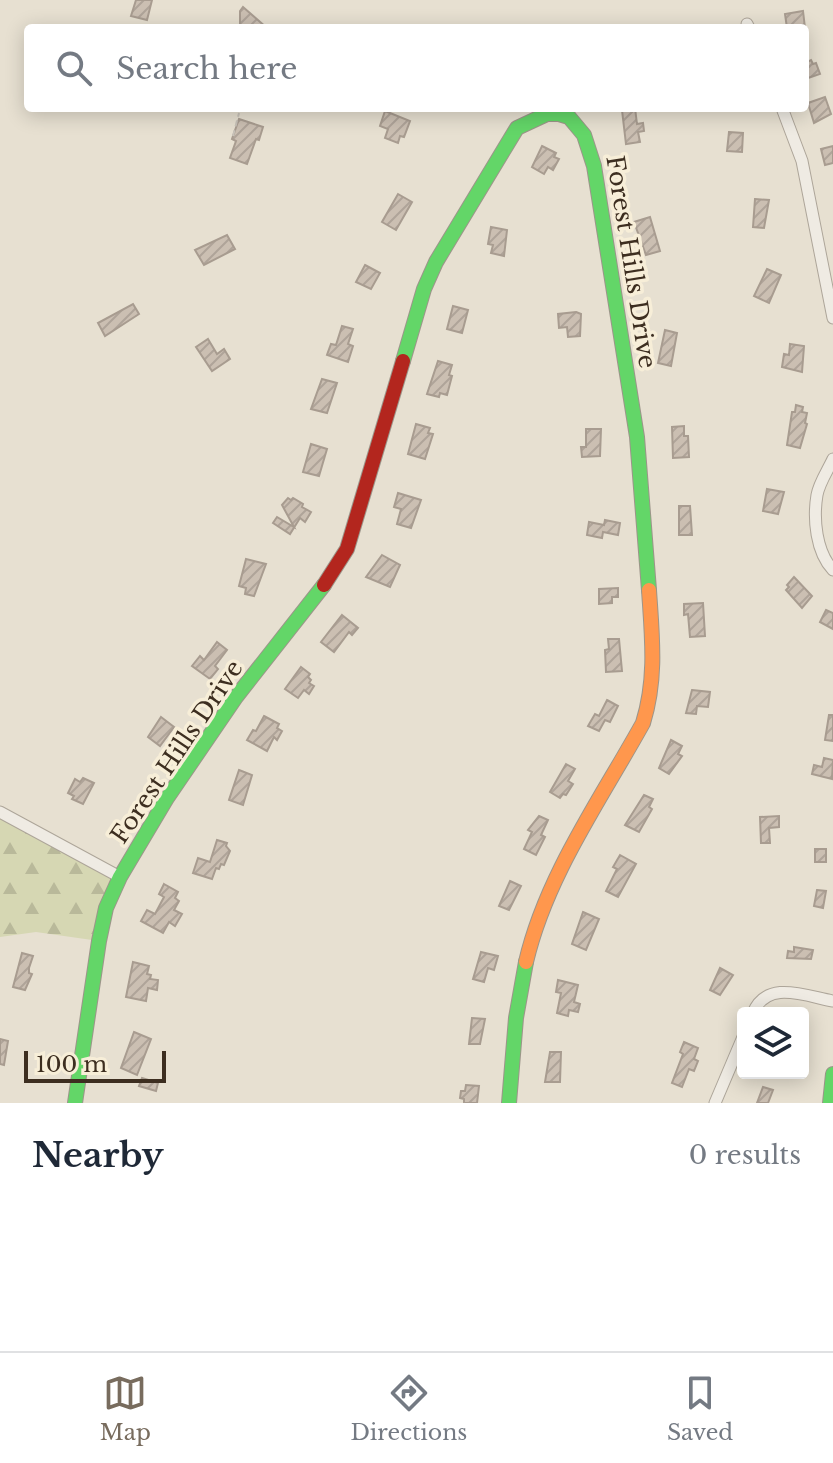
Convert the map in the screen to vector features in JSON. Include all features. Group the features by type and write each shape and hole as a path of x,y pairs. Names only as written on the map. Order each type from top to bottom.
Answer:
{"street":[{"name":"Forest Hills Drive","path":"75,1103 99,941 106,908 120,877 167,798 236,697 330,577 347,549 424,289 436,262 517,128 535,115 555,112 575,120 588,138 594,166 637,437 654,662 651,697 643,723 558,879 534,936 521,982 515,1020 509,1103"},
{"path":"784,112 802,161 827,258 833,318"},
{"path":"833,459 817,494 815,531 828,565 833,570"},
{"path":"0,812 120,877"},
{"path":"756,1007 761,998 780,992 833,1001"},
{"path":"715,1103 737,1051"},
{"path":"830,1103 833,1074"}],"path":[{"path":"233,136 239,113"}],"green space":[{"path":"0,812 120,877 99,941 36,932 0,937"}],"building":[{"path":"136,0 152,0 147,20 131,16"},
{"path":"243,7 262,24 240,24"},
{"path":"803,11 805,24 786,24 785,14"},
{"path":"809,61 816,63 820,74 809,78"},
{"path":"825,97 831,114 814,123 809,103"},
{"path":"385,112 410,121 398,143 385,138 388,129 380,126"},
{"path":"622,112 636,112 637,124 643,123 644,131 638,132 640,142 626,144"},
{"path":"239,119 263,127 247,164 230,158"},
{"path":"729,132 743,133 742,152 727,151"},
{"path":"542,146 556,153 554,157 559,159 553,170 548,167 544,174 532,167"},
{"path":"833,146 833,163 825,165 821,149"},
{"path":"398,194 412,202 396,230 382,222"},
{"path":"755,199 769,200 764,228 753,227"},
{"path":"650,217 660,251 646,255 634,222"},
{"path":"491,227 507,230 504,256 491,253 493,245 488,244"},
{"path":"227,235 235,249 204,265 195,250"},
{"path":"365,265 380,273 371,289 356,282"},
{"path":"767,269 781,275 769,303 754,296"},
{"path":"133,304 139,314 105,336 98,323"},
{"path":"453,306 468,310 462,333 447,329"},
{"path":"558,314 581,314 580,336 568,337 567,327 559,328"},
{"path":"342,326 353,329 348,344 353,346 348,362 327,355 331,344 336,345"},
{"path":"665,330 677,333 671,366 658,363"},
{"path":"208,339 217,354 224,349 230,359 212,371 196,347"},
{"path":"790,344 804,346 802,372 782,367 784,354 789,355"},
{"path":"438,361 452,365 447,395 440,393 439,397 427,394"},
{"path":"322,379 337,383 327,413 311,409"},
{"path":"796,405 803,407 802,412 807,413 800,448 787,445"},
{"path":"416,424 430,428 428,433 433,434 425,459 408,454"},
{"path":"684,426 689,457 673,458 672,427"},
{"path":"586,429 601,429 600,456 582,457 581,447 586,447"},
{"path":"311,444 327,449 319,476 303,472"},
{"path":"767,489 784,492 778,514 763,511"},
{"path":"398,493 421,500 411,528 397,524 401,509 394,507"},
{"path":"288,498 303,504 302,507 311,512 305,522 300,518 290,534 273,523 277,517 294,527 282,505"},
{"path":"679,506 690,506 692,535 679,535"},
{"path":"605,520 620,523 618,535 603,532 602,538 587,535 589,522 604,525"},
{"path":"382,555 400,565 390,587 366,577"},
{"path":"246,559 266,564 254,596 245,594 246,588 239,586"},
{"path":"794,577 812,596 802,608 786,590"},
{"path":"618,588 618,597 612,597 612,603 599,604 599,589"},
{"path":"703,603 705,636 690,637 684,604"},
{"path":"826,610 833,613 833,629 820,622"},
{"path":"342,615 358,628 352,635 349,632 334,652 321,642"},
{"path":"608,639 619,639 622,671 606,672"},
{"path":"217,642 227,650 210,679 192,666 200,656 204,660"},
{"path":"301,667 310,674 309,683 314,686 309,694 304,690 298,698 285,689"},
{"path":"692,690 710,692 708,707 697,706 696,714 686,713"},
{"path":"607,700 618,706 610,722 605,720 599,731 588,726 595,714 599,716"},
{"path":"829,715 833,715 833,741 825,740"},
{"path":"264,716 279,724 277,728 282,731 277,740 274,737 267,751 247,740"},
{"path":"161,717 174,727 160,746 148,737"},
{"path":"671,740 682,746 678,754 682,756 669,774 659,768"},
{"path":"824,758 833,760 832,779 812,774 814,765 822,767"},
{"path":"566,764 575,769 568,781 573,784 560,798 550,792"},
{"path":"239,770 252,775 243,805 229,800"},
{"path":"83,778 94,783 83,804 72,799 74,796 68,793 75,779 80,782"},
{"path":"644,795 653,799 649,807 652,809 639,832 625,825"},
{"path":"539,816 548,820 541,835 545,837 536,855 524,849 532,832 528,830"},
{"path":"779,816 779,827 769,828 770,843 761,843 760,817"},
{"path":"217,840 227,843 230,851 224,865 216,868 212,879 193,873 198,858 210,862"},
{"path":"815,849 826,849 826,862 815,862"},
{"path":"620,855 636,864 618,897 606,891"},
{"path":"510,881 521,886 509,910 499,906"},
{"path":"164,884 178,892 175,898 179,901 174,910 182,914 175,926 169,922 163,933 141,921 147,910 155,914 164,897 159,894"},
{"path":"817,890 826,891 823,908 814,906"},
{"path":"583,912 599,919 586,950 572,944"},
{"path":"794,947 813,950 811,959 787,958 788,951 794,952"},
{"path":"481,952 498,956 494,970 488,968 484,982 473,979"},
{"path":"22,953 33,956 29,968 32,974 25,990 13,987"},
{"path":"133,962 149,966 147,974 151,975 150,979 158,980 157,990 148,988 146,1001 126,997"},
{"path":"720,968 733,975 720,995 710,990"},
{"path":"558,980 578,985 574,1002 580,1004 578,1012 569,1010 568,1016 557,1013 561,993 556,992"},
{"path":"472,1018 485,1019 480,1044 469,1044"},
{"path":"134,1032 151,1039 137,1075 121,1068"},
{"path":"0,1039 8,1041 4,1065 0,1064"},
{"path":"684,1042 698,1048 694,1059 698,1061 694,1071 689,1069 682,1087 672,1083 683,1054 680,1052"},
{"path":"550,1052 561,1052 560,1082 545,1082"},
{"path":"142,1078 158,1083 156,1091 139,1086"},
{"path":"466,1085 479,1086 477,1103 464,1103 464,1099 460,1098"},
{"path":"763,1087 773,1090 768,1103 757,1103"}],"traffic: fast":[{"path":"403,361 424,289 436,262 517,128 547,114 569,117 584,135 594,166 637,437 649,590"},
{"path":"75,1103 99,941 106,908 120,877 167,798 236,697 324,585"},
{"path":"509,1103 516,1018 526,962"},
{"path":"830,1103 833,1074"}],"traffic: slow":[{"path":"526,962 535,930 561,869 643,723 652,673 649,590"}],"traffic: jam":[{"path":"324,585 347,549 403,361"}]}
